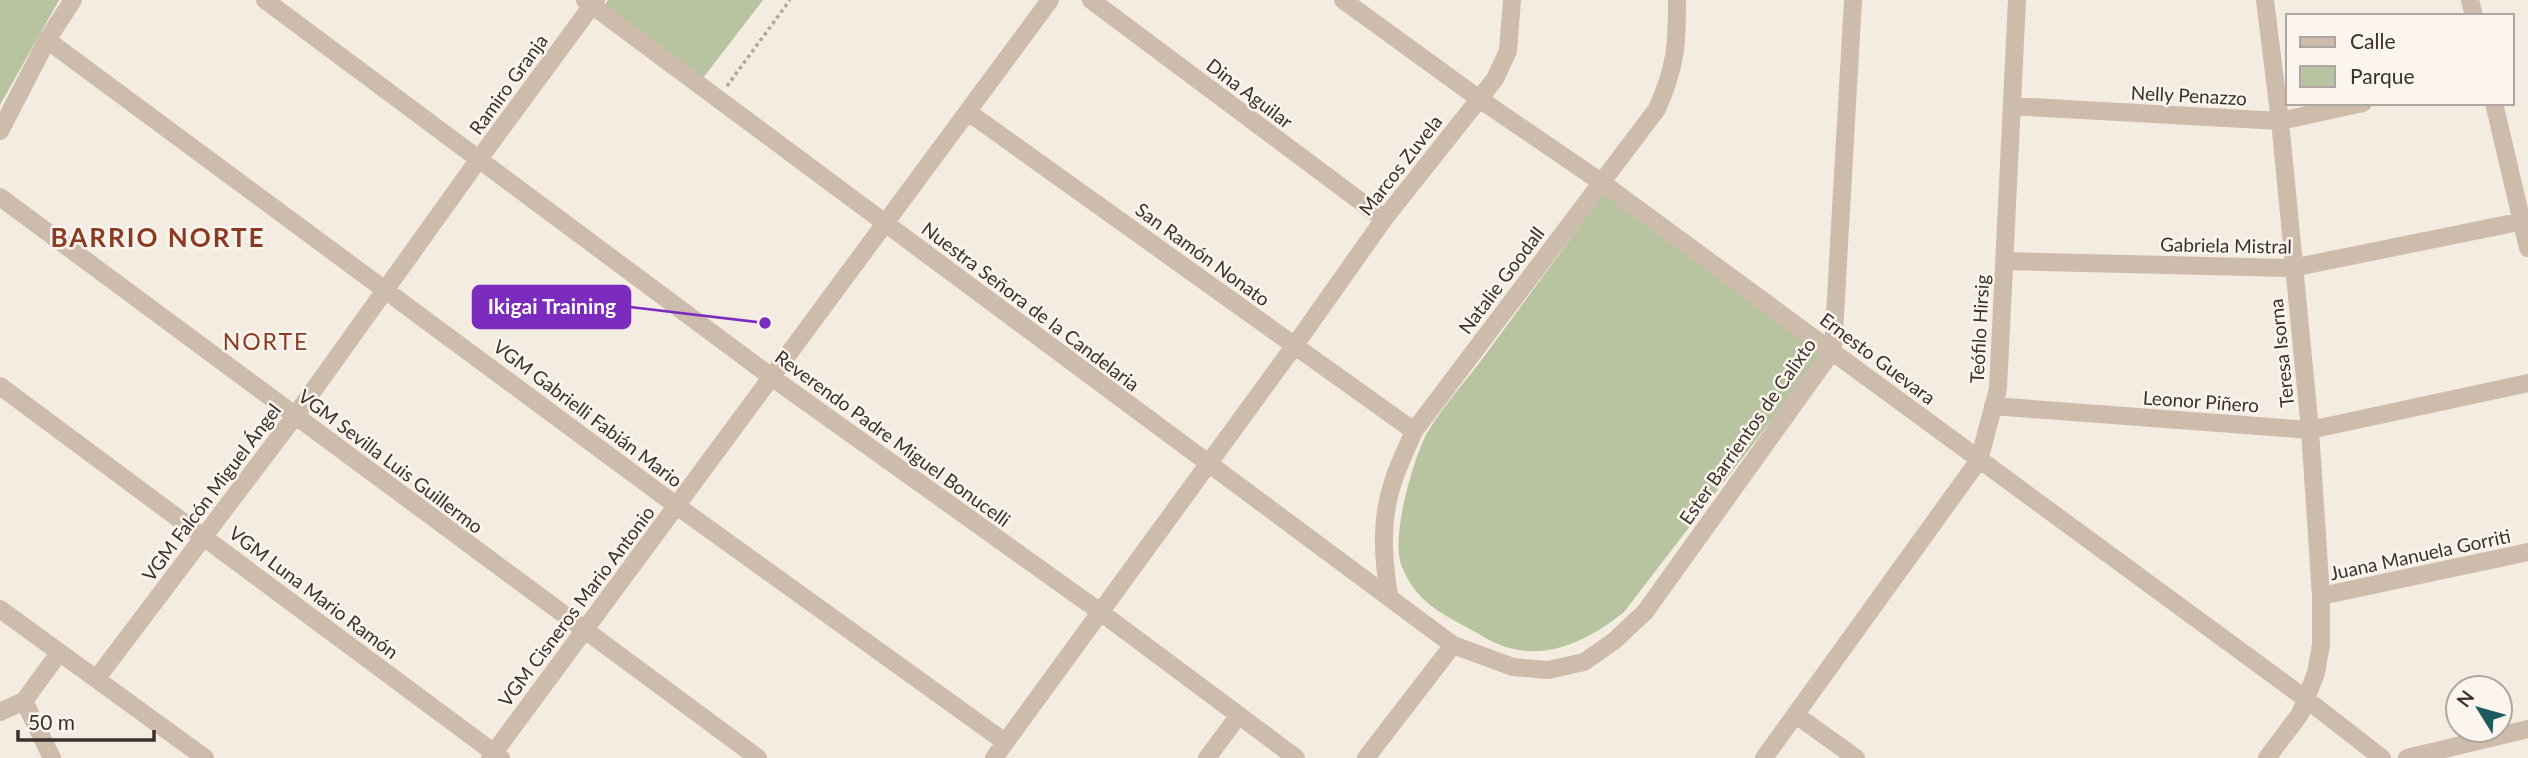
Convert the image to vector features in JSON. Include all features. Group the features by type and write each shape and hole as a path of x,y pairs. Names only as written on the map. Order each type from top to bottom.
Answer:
{"street":[{"path":"0,131 47,40 73,0"},
{"name":"Reverendo Padre Miguel Bonucelli","path":"265,0 770,376 1099,611 1296,758"},
{"name":"VGM Cisneros Mario Antonio","path":"495,756 770,376 1050,0"},
{"name":"Dina Aguilar","path":"1091,0 1384,219"},
{"name":"Ernesto Guevara","path":"1343,0 1601,182 1833,351 2306,699 2382,758"},
{"name":"Marcos Zuvela","path":"994,758 1384,219 1495,79 1508,51 1512,0"},
{"name":"Natalie Goodall","path":"1389,596 1383,556 1385,515 1393,482 1414,431 1657,109 1670,80 1676,52 1677,0"},
{"name":"Ester Barrientos de Calixto","path":"1453,645 1513,667 1548,670 1584,662 1614,641 1645,612 1833,351 1853,0"},
{"name":"Teófilo Hirsig","path":"1764,758 1979,460 1998,389 2017,0"},
{"name":"Teresa Isorna","path":"2265,0 2280,121 2292,268 2310,430 2321,596 2321,645 2316,673 2300,714 2267,758"},
{"name":"Ramiro Granja","path":"479,159 591,2"},
{"name":"Nuestra Señora de la Candelaria","path":"591,2 717,99 1453,645"},
{"name":"VGM Gabrielli Fabián Mario","path":"47,40 677,506 1005,742"},
{"name":"Nelly Penazzo","path":"2012,106 2280,121 2353,105"},
{"path":"2495,105 2525,220 2528,248"},
{"name":"San Ramón Nonato","path":"968,112 1414,431"},
{"name":"VGM Falcón Miguel Ángel","path":"97,678 295,416 479,159"},
{"name":"VGM Sevilla Luis Guillermo","path":"0,197 758,758"},
{"name":"Gabriela Mistral","path":"2004,261 2292,268 2525,220"},
{"name":"Leonor Piñero","path":"1993,406 2310,430 2528,383"},
{"name":"VGM Luna Mario Ramón","path":"0,386 495,756"},
{"name":"Juana Manuela Gorriti","path":"2321,596 2528,552"},
{"path":"0,609 205,758"},
{"path":"1366,758 1453,645"},
{"path":"0,712 24,701 59,653"},
{"path":"24,701 52,758"},
{"path":"1207,758 1239,715"},
{"path":"1796,715 1856,758"},
{"path":"2407,758 2528,729"}],"path":[{"path":"717,99 790,0"}],"green space":[{"path":"0,0 59,0 0,105"},
{"path":"608,0 763,0 703,78 605,4"},
{"path":"1605,191 1823,353 1624,612 1575,642 1539,651 1521,650 1503,646 1484,637 1436,610 1417,592 1402,567 1399,555 1404,503 1414,466 1429,430"}],"place":[{"name":"Ikigai Training","path":"765,323"}],"district":[{"name":"BARRIO NORTE","path":"158,237"},
{"name":"NORTE","path":"266,341"}]}
